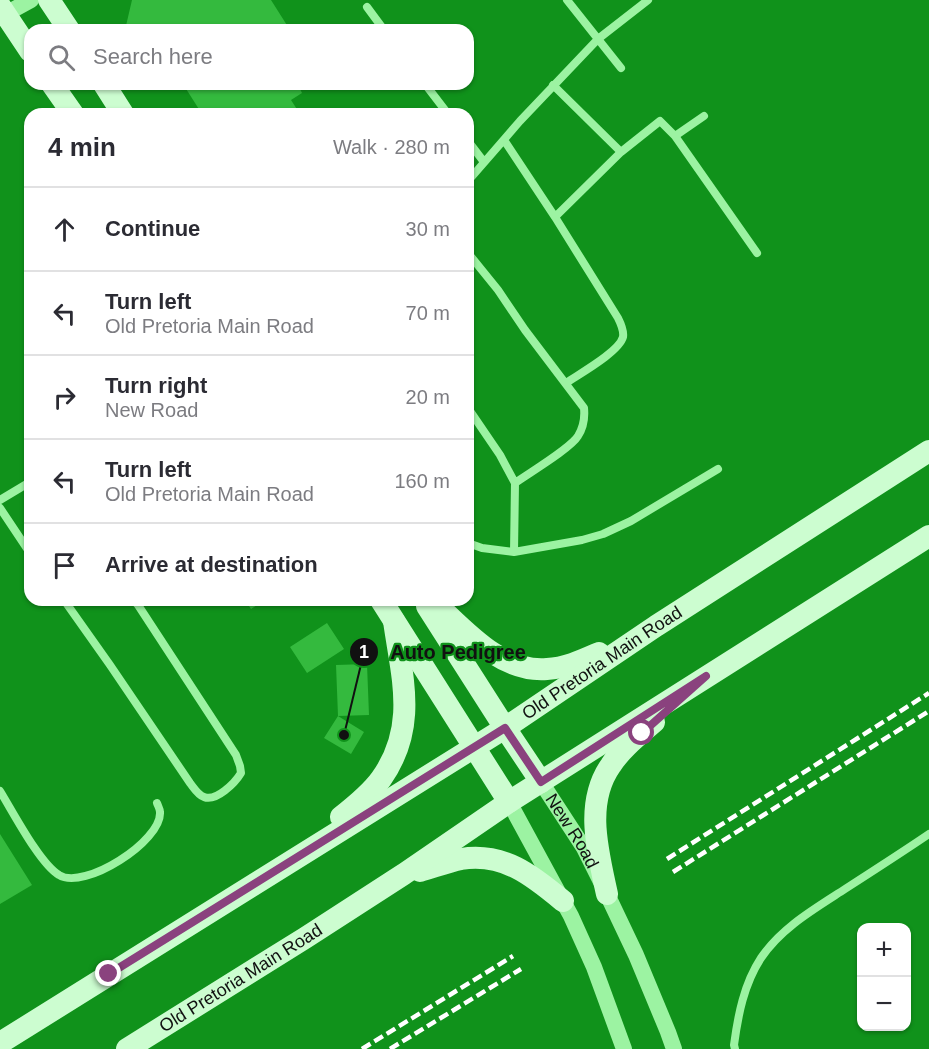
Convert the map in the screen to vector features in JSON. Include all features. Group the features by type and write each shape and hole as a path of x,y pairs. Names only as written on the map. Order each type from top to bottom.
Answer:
{"main road":[{"path":"49,0 65,24"},
{"path":"2,13 24,43"},
{"path":"56,90 69,108"},
{"path":"108,90 119,108"},
{"name":"Old Pretoria Main Road","path":"0,1043 505,728 656,626 929,452"},
{"name":"Old Pretoria Main Road","path":"127,1049 306,938 509,802 929,536"},
{"path":"385,606 509,802"},
{"name":"New Road","path":"427,606 541,782"},
{"path":"439,606 495,655 513,664 533,669 552,669 574,663 656,626"},
{"path":"290,861 359,802 380,780 393,757 403,724 405,698 394,621"},
{"path":"607,894 595,829 595,812 600,785 611,764 624,750 706,676"},
{"path":"404,874 459,860 494,859 518,868 563,901"}],"street":[{"path":"2,13 31,0"},
{"name":"New Road","path":"541,782 584,848 607,894 636,955 674,1049"},
{"path":"509,802 563,901 594,967 624,1049"}],"lane":[{"path":"567,0 621,68"},
{"path":"474,174 598,39 648,0"},
{"path":"367,7 380,24"},
{"path":"553,86 621,152"},
{"path":"430,90 443,108"},
{"path":"675,136 704,116"},
{"path":"555,217 621,152 660,121 675,136 757,252"},
{"path":"504,140 618,318 623,335 617,346 607,355 566,383"},
{"path":"474,149 484,162"},
{"path":"474,260 584,408 585,417 577,438 515,483"},
{"path":"474,417 500,455 515,483 514,552"},
{"path":"474,545 514,552 603,534 631,521 718,469"},
{"path":"0,500 24,486"},
{"path":"0,508 24,544"},
{"path":"68,606 198,794 210,798 232,784 241,773 236,754 139,606"},
{"path":"0,791 47,864 58,875 66,879 93,875 109,867 146,840 158,820 160,813 157,803"},
{"path":"735,1049 738,1015 748,983 761,958 781,934 807,914 929,834"}],"building":[{"path":"132,0 271,0 286,24 126,24"},
{"path":"187,90 300,90 302,93 291,100 296,108 198,108"},
{"path":"327,623 344,649 307,673 290,647"},
{"path":"367,664 369,715 338,716 336,665"},
{"path":"338,716 364,732 351,754 324,738"},
{"path":"0,834 32,885 0,904"}],"railway":[{"path":"667,859 929,693"},
{"path":"673,872 929,711"},
{"path":"362,1049 513,956"},
{"path":"390,1049 521,969"}],"place":[{"name":"Auto Pedigree","path":"344,735"}],"route":[{"path":"109,974 505,728 541,782 706,676 642,733"}]}
